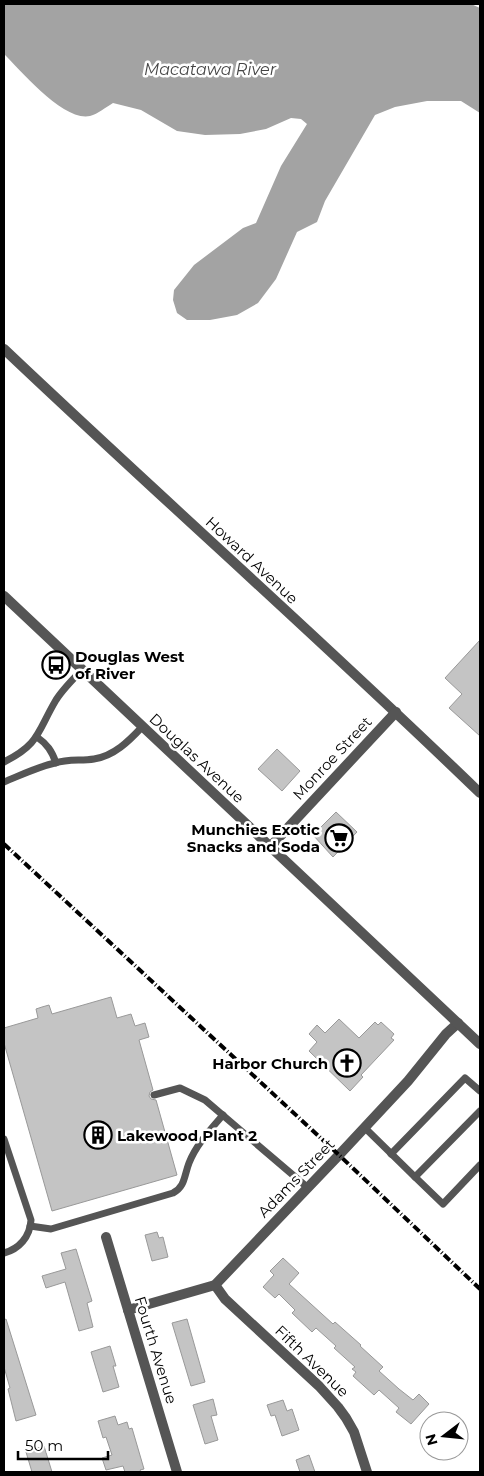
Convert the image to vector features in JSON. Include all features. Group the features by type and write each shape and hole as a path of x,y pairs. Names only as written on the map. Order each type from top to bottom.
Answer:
{"street":[{"name":"Howard Avenue","path":"5,354 396,712 480,793"},
{"name":"Douglas Avenue","path":"4,596 480,1044"},
{"name":"Monroe Street","path":"270,847 396,712"},
{"name":"Adams Street","path":"215,1285 339,1155 408,1080 446,1034 458,1023"},
{"name":"Fourth Avenue","path":"106,1237 177,1472"},
{"path":"128,1310 215,1285"},
{"name":"Fifth Avenue","path":"215,1285 225,1299 319,1386 346,1418 360,1447 367,1472"}],"lane":[{"path":"4,762 20,754 37,737 57,698 82,670"},
{"path":"4,782 33,769 56,763 96,759 105,756 123,746 142,727"},
{"path":"37,737 48,746 56,763"},
{"path":"391,1154 465,1078 479,1087"},
{"path":"154,1095 180,1088 206,1100 307,1187"},
{"path":"416,1177 480,1111"},
{"path":"30,1226 51,1229 179,1190 183,1185 188,1164 196,1147 223,1115"},
{"path":"364,1127 443,1204 480,1164"},
{"path":"4,1139 29,1213 30,1226 24,1241 12,1251 4,1253"}],"water":[{"name":"Macatawa River","path":"4,4 471,4 480,8 480,113 461,101 427,101 395,107 375,115 325,201 317,222 297,232 276,279 258,303 237,315 210,320 187,320 177,313 173,300 174,290 194,265 243,228 256,223 281,166 307,124 301,119 291,118 266,129 240,134 205,135 177,131 141,110 113,103 90,116 80,116 56,104 4,54"}],"building":[{"path":"480,640 480,736 449,708 462,694 445,678"},
{"path":"277,749 300,771 282,791 258,769"},
{"name":"Munchies Exotic Snacks and Soda","path":"336,812 357,832 333,857 313,835"},
{"name":"Lakewood Plant 2","path":"111,997 117,1018 131,1014 135,1026 145,1023 149,1037 139,1040 153,1090 149,1096 151,1099 156,1100 177,1175 52,1211 4,1043 4,1028 38,1018 36,1009 42,1007 49,1005 52,1014"},
{"name":"Harbor Church","path":"339,1019 359,1038 375,1022 378,1025 381,1022 394,1034 391,1038 394,1040 361,1075 363,1077 350,1091 309,1051 317,1042 309,1034 317,1025 325,1033"},
{"path":"157,1232 159,1238 163,1237 168,1257 152,1261 145,1235"},
{"path":"76,1249 92,1301 87,1303 93,1327 79,1331 65,1282 46,1288 42,1276 66,1269 61,1253"},
{"path":"283,1258 299,1273 289,1284 333,1324 335,1322 361,1345 383,1367 379,1371 399,1389 413,1400 419,1394 429,1404 423,1411 419,1411 419,1415 411,1424 396,1412 399,1408 379,1390 374,1395 353,1376 356,1372 352,1369 355,1367 334,1348 336,1346 316,1328 312,1332 292,1313 295,1310 279,1294 275,1298 263,1287 274,1275 270,1271"},
{"path":"6,1319 36,1415 16,1421 4,1367 4,1320"},
{"path":"187,1319 205,1382 191,1386 172,1323"},
{"path":"110,1346 116,1366 113,1366 119,1387 103,1392 91,1352"},
{"path":"213,1399 217,1415 211,1416 218,1440 205,1444 193,1405"},
{"path":"283,1400 287,1411 292,1409 299,1430 282,1436 275,1415 271,1416 267,1405"},
{"path":"115,1416 118,1425 127,1422 129,1429 132,1428 144,1469 140,1470 141,1472 125,1472 123,1466 106,1470 102,1458 112,1455 106,1437 103,1438 98,1421"},
{"path":"44,1446 52,1472 32,1472 26,1452"},
{"path":"309,1455 315,1472 300,1472 296,1460"}],"railway":[{"path":"4,844 339,1155 480,1289"}],"place":[{"name":"Douglas West of River","path":"56,665"},
{"name":"Munchies Exotic Snacks and Soda","path":"339,838"},
{"name":"Harbor Church","path":"347,1063"},
{"name":"Lakewood Plant 2","path":"98,1135"}]}
